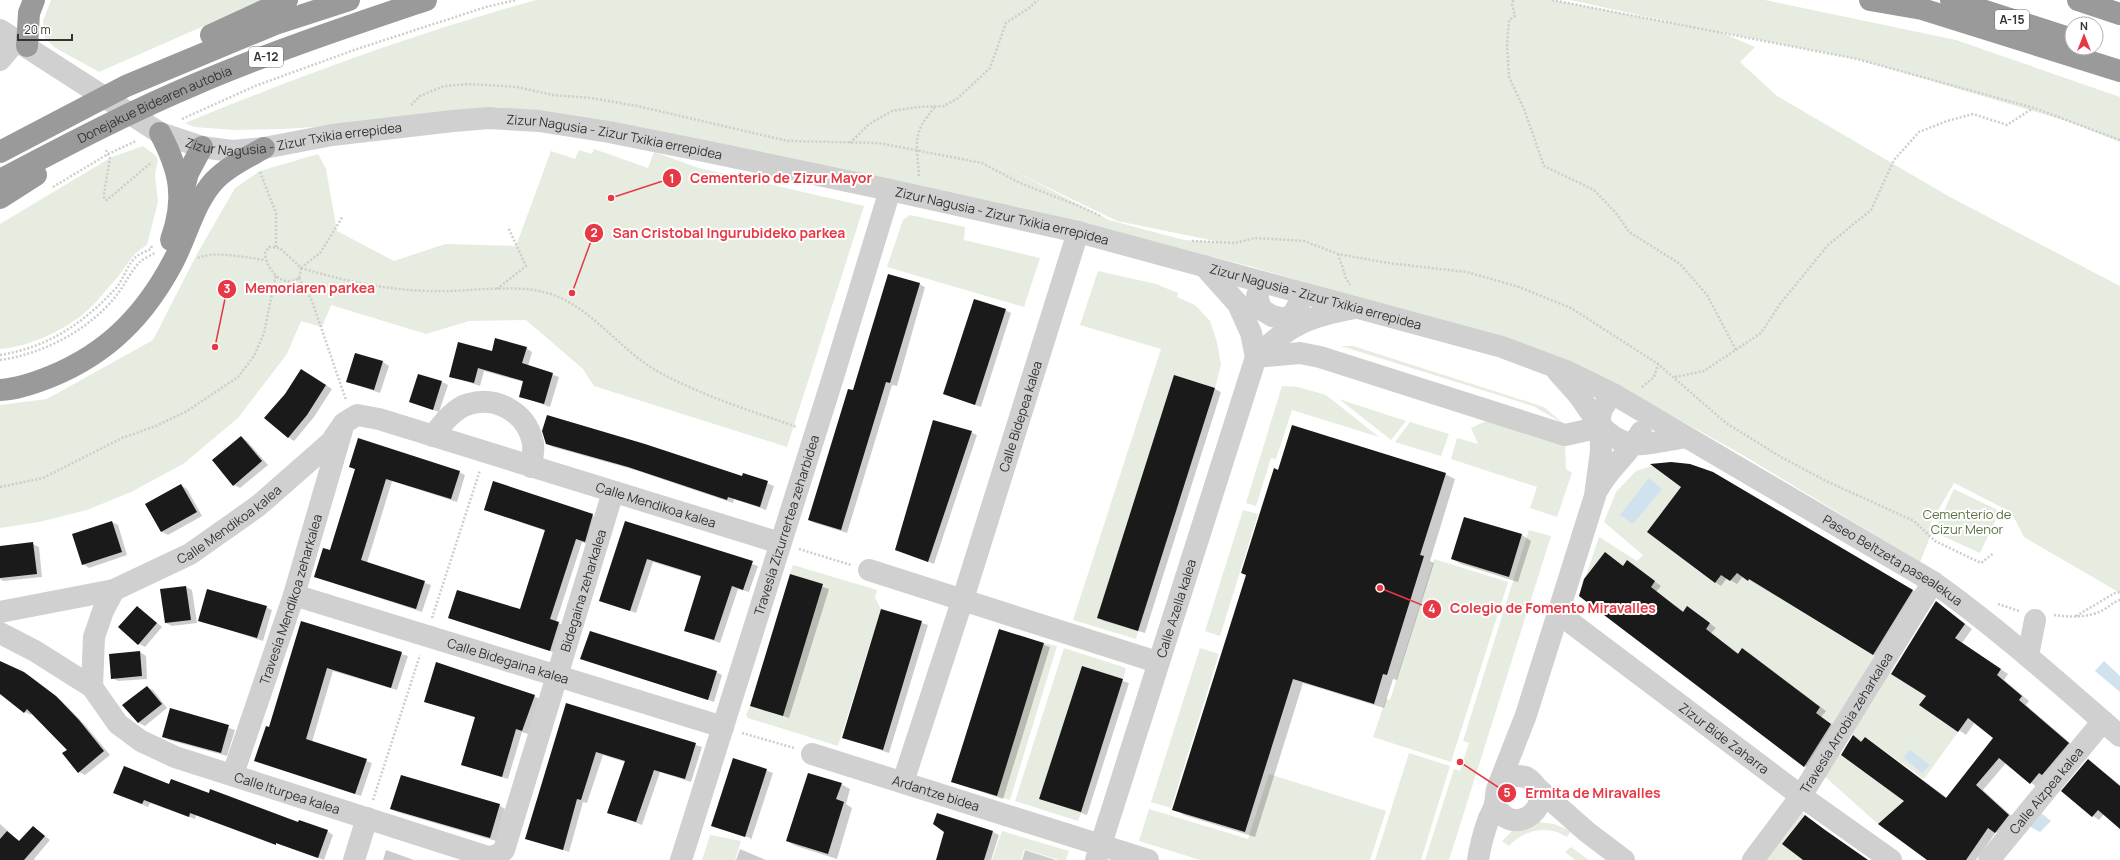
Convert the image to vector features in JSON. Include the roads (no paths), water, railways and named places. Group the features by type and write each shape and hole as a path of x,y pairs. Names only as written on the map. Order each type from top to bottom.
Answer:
{"highway":[{"path":"15,38 29,13 34,0"},
{"path":"126,86 149,63 287,0"},
{"name":"Donejakue Bidearen autobia","path":"0,152 126,86 275,24 349,0"},
{"name":"Donejakue Bidearen autobia","path":"0,180 109,124 196,84 322,35 426,0"},
{"path":"1870,0 1922,10 2120,71"},
{"name":"A-15","path":"1951,0 2064,36"},
{"path":"2078,0 2120,14"},
{"path":"2109,0 2120,5"},
{"path":"2104,51 2120,58"},
{"path":"0,198 45,170 109,124"},
{"path":"162,138 176,166 180,201"},
{"path":"205,194 210,166 206,148"},
{"path":"0,379 14,379 78,355 123,319 147,288 166,255 175,230 180,201 188,173 206,148"},
{"path":"0,390 19,387 64,371 106,346 125,329 150,298 172,263 199,204 214,181 246,158 264,148"}],"street":[{"path":"0,60 15,38"},
{"name":"Zizur Nagusia - Zizur Txikia errepidea","path":"15,38 162,138 206,148 232,151 332,141 474,119 535,128 609,132 890,190 1078,232 1204,266 1298,303 1359,307 1502,347 1553,366 1621,399"},
{"name":"Travesía Zizurrertea zeharbidea","path":"681,860 832,381 890,190"},
{"name":"Calle Bidepea kalea","path":"902,782 962,601 1078,232"},
{"name":"Calle Azella kalea","path":"1204,266 1238,304 1251,333 1256,357"},
{"path":"1260,289 1261,309 1272,316 1284,319 1298,303"},
{"name":"Calle Azella kalea","path":"1251,333 1260,289"},
{"name":"Calle Azella kalea","path":"1284,331 1298,303"},
{"name":"Calle Azella kalea","path":"1098,853 1157,662 1256,357 1284,331 1317,317 1359,307"},
{"path":"1256,357 1300,353 1320,357 1565,435 1601,427"},
{"path":"1553,366 1580,397 1601,427 1611,436 1634,444 1643,444 1686,437"},
{"path":"1479,860 1484,833 1526,716 1595,496 1601,451 1602,409 1608,400 1621,399 1646,414 1645,425 1634,444 1611,468 1595,496"},
{"path":"433,436 454,412 468,404 484,401 500,404 514,412 527,426 533,440 531,466"},
{"name":"Paseo Beltzeta pasealekua","path":"1646,414 1933,582 1963,603 2028,656 2120,736"},
{"name":"Calle Mendikoa kalea","path":"0,612 114,590 190,554 258,506 331,442 348,421 357,415 379,420 486,452 780,543"},
{"name":"Travesía Mendikoa zeharkalea","path":"233,774 294,595 348,421"},
{"name":"Bidegaina zeharkalea","path":"504,850 614,492"},
{"path":"869,570 962,601 1157,662"},
{"name":"Travesía Arrobia zeharkalea","path":"1754,860 1801,796 1933,582"},
{"path":"92,688 94,637 103,611 114,590"},
{"name":"Calle Bidegaina kalea","path":"294,595 723,727"},
{"name":"Zizur Bide Zaharra","path":"1558,613 1801,796 1891,860"},
{"path":"2028,656 2035,620"},
{"name":"Calle Iturpea kalea","path":"0,633 35,651 92,688 118,724 141,741 175,757 369,812 488,857 498,855 504,850"},
{"path":"1479,860 1498,831 1522,819 1537,808 1539,801 1533,783 1522,761 1526,716"},
{"name":"Calle Aizpea kalea","path":"1989,860 2103,721"},
{"name":"Ardantze bidea","path":"812,754 902,782 1098,853 1148,860"},
{"path":"1497,794 1510,777 1518,776 1533,783 1587,832 1624,860"},
{"path":"1497,794 1502,815 1522,819 1545,816 1555,818 1587,832"},
{"path":"354,860 369,812"}],"water":[{"path":"1649,478 1662,489 1633,524 1620,515"},
{"path":"2104,661 2120,676 2120,692 2095,671"},
{"path":"1910,750 1930,765 1922,773 1903,757"},
{"path":"2041,813 2051,821 2040,832 2029,826"}],"place":[{"name":"Cementerio de Zizur Mayor","path":"611,198"},
{"name":"San Cristobal Ingurubideko parkea","path":"572,293"},
{"name":"Memoriaren parkea","path":"215,347"},
{"name":"Colegio de Fomento Miravalles","path":"1380,588"},
{"name":"Ermita de Miravalles","path":"1460,762"}],"park label":[{"name":"Cementerio de Cizur Menor","path":"1967,522"}]}
